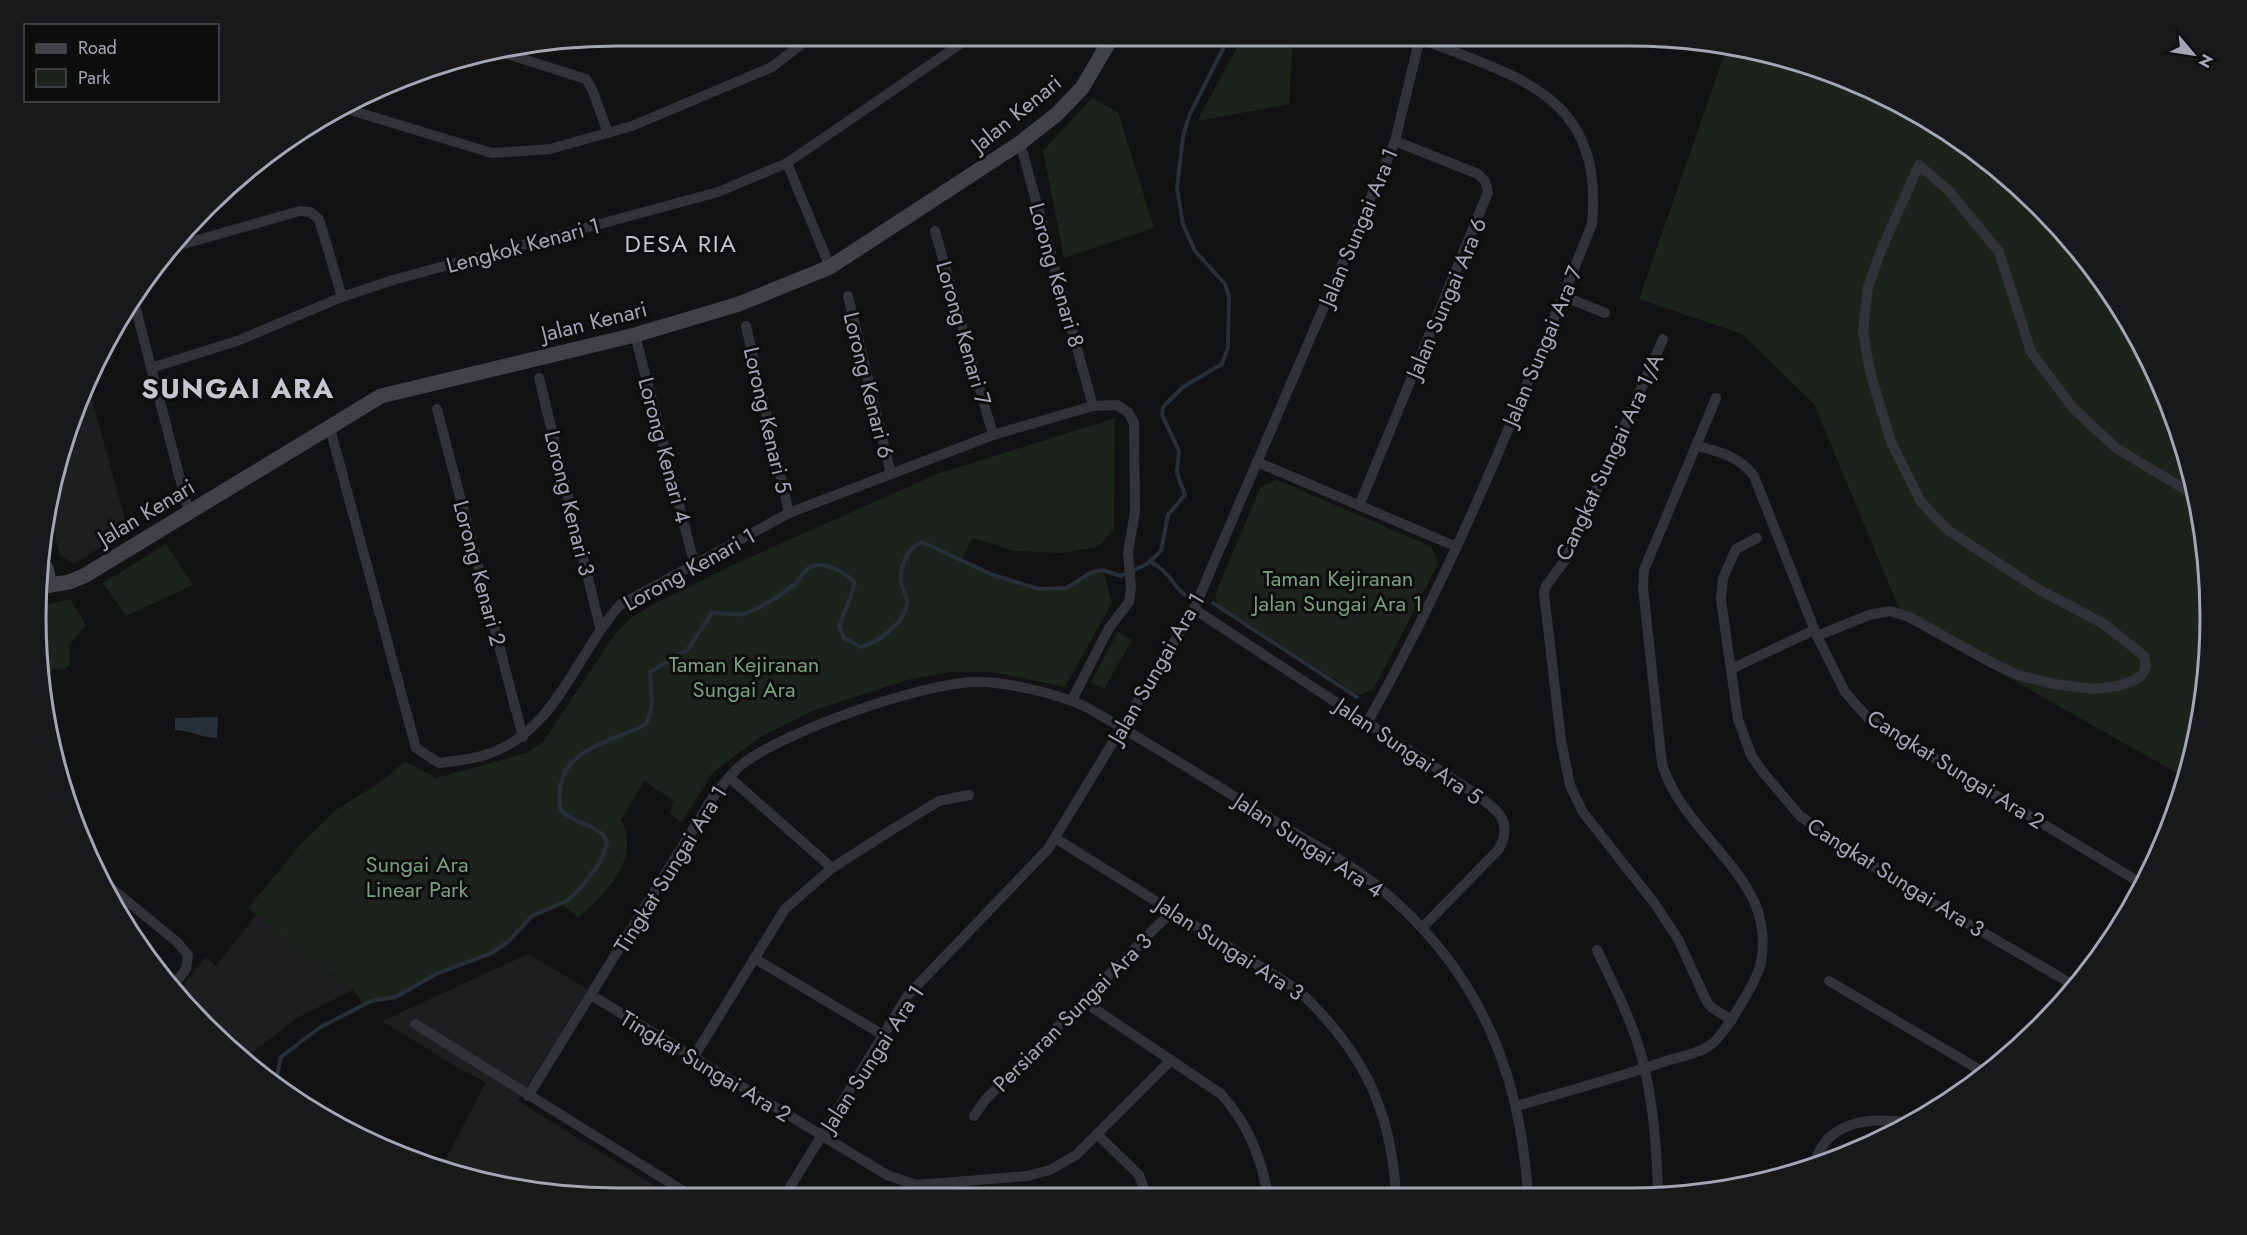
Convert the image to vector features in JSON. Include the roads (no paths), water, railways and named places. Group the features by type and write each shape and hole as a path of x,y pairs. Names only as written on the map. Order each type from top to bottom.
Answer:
{"street":[{"path":"354,111 492,153 550,149 608,134 772,67 799,46"},
{"name":"Lengkok Kenari 1","path":"151,368 237,341 342,297 393,280 718,192 788,163 958,46"},
{"name":"Jalan Kenari","path":"48,586 84,576 381,396 635,335 739,304 830,267 1020,143 1057,114 1082,88 1107,46"},
{"name":"Jalan Sungai Ara 1","path":"790,1188 914,987 1039,859 1055,838 1194,609 1395,141 1418,46"},
{"name":"Jalan Sungai Ara 7","path":"1367,723 1408,650 1457,547 1592,224 1595,195 1593,170 1585,144 1560,106 1541,90 1519,78 1442,46"},
{"path":"513,56 586,79 592,89 608,134"},
{"name":"Jalan Sungai Ara 6","path":"1359,506 1488,192 1485,181 1478,174 1395,141"},
{"name":"Lorong Kenari 8","path":"1020,143 1093,406"},
{"path":"788,163 830,267"},
{"path":"1731,669 1816,633 1869,615 1890,611 1909,617 2018,675 2054,684 2095,689 2118,686 2142,675 2146,666 2144,656 2104,624 2038,589 1949,531 1921,502 1891,442 1870,372 1863,331 1868,287 1882,248 1919,165 1949,191 1998,252 2031,352 2073,408 2116,448 2186,490"},
{"path":"186,243 300,211 310,212 319,219 342,297"},
{"name":"Lorong Kenari 7","path":"935,231 993,435"},
{"name":"Lorong Kenari 6","path":"848,296 891,474"},
{"path":"1563,296 1605,313"},
{"path":"136,312 189,513"},
{"name":"Lorong Kenari 5","path":"746,326 789,513"},
{"name":"Lorong Kenari 4","path":"635,335 695,566"},
{"name":"Cangkat Sungai Ara 1/A","path":"1663,339 1566,559 1546,586 1544,593 1561,740 1573,792 1582,811 1655,904 1678,939 1707,1002 1712,1008 1732,1020"},
{"name":"Lorong Kenari 3","path":"539,378 600,627"},
{"path":"1517,1106 1645,1069 1710,1046 1732,1020 1761,964 1763,934 1754,901 1739,875 1681,805 1669,786 1662,764 1643,587 1644,570 1716,398"},
{"name":"Lorong Kenari 1","path":"330,428 416,748 439,763 485,755 523,737 543,718 600,627 620,605 789,513 993,435 1093,406 1117,405 1128,412 1134,423 1135,512 1128,563 1131,587 1129,602 1109,628 1072,700"},
{"name":"Lorong Kenari 2","path":"437,409 523,737"},
{"name":"Cangkat Sungai Ara 2","path":"1697,446 1728,454 1740,461 1754,476 1816,633 1845,692 1868,718 2136,880"},
{"path":"1257,462 1457,547"},
{"name":"Cangkat Sungai Ara 3","path":"1757,538 1736,549 1720,589 1738,719 1751,755 1800,816 1903,886 2069,982"},
{"name":"Jalan Sungai Ara 5","path":"1194,609 1498,811 1503,819 1504,839 1499,849 1423,927"},
{"name":"Tingkat Sungai Ara 1","path":"528,1096 713,797 729,777 755,755 798,734 850,714 934,687 981,682 1072,700 1123,728"},
{"name":"Jalan Sungai Ara 4","path":"1123,728 1373,883 1423,927 1460,972 1478,1001 1517,1106 1526,1156 1528,1188"},
{"path":"729,777 832,868"},
{"path":"693,1058 785,909 832,868 939,801 969,795"},
{"name":"Jalan Sungai Ara 3","path":"1055,838 1298,990 1325,1015 1351,1050 1376,1096 1389,1130 1396,1188"},
{"path":"118,893 177,942 188,955 186,969 177,981"},
{"name":"Persiaran Sungai Ara 3","path":"974,1116 985,1100 1173,910"},
{"path":"1597,950 1619,996 1645,1069 1657,1156 1658,1187"},
{"path":"754,958 883,1035"},
{"path":"1829,981 1979,1069"},
{"name":"Tingkat Sungai Ara 2","path":"591,995 821,1137 887,1175 916,1185 1027,1176 1050,1170 1076,1155 1171,1060"},
{"path":"1083,1001 1221,1094 1235,1110 1254,1142 1266,1188"},
{"path":"415,1024 678,1188"},
{"path":"1818,1156 1827,1141 1845,1128 1861,1122 1882,1119 1897,1122"},
{"path":"1098,1135 1138,1175 1144,1188"}],"waterway":[{"path":"277,1076 281,1057 319,1028 371,1001 396,997 436,974 492,953 509,941 532,916 567,901 579,890 601,861 607,843 599,831 571,818 560,808 562,779 567,768 584,753 647,723 652,705 650,672 688,649 711,614 747,613 786,591 810,567 828,566 841,572 855,584 839,627 844,638 861,647 882,637 901,618 907,602 901,580 902,566 912,549 922,542 993,575 1039,589 1066,588 1092,572 1103,570 1121,576 1147,564 1161,551 1168,515 1185,495 1177,473 1179,451 1162,415 1163,407 1183,387 1222,364 1228,347 1229,296 1225,284 1195,251 1183,224 1177,188 1183,136 1190,114 1224,46"},
{"path":"1151,562 1163,570 1185,595"},
{"path":"1213,603 1357,697"}],"district":[{"name":"DESA RIA","path":"681,244"},
{"name":"SUNGAI ARA","path":"238,388"}],"park label":[{"name":"Taman Kejiranan Jalan Sungai Ara 1","path":"1338,590"},
{"name":"Taman Kejiranan Sungai Ara","path":"744,676"},
{"name":"Sungai Ara Linear Park","path":"417,876"}]}
